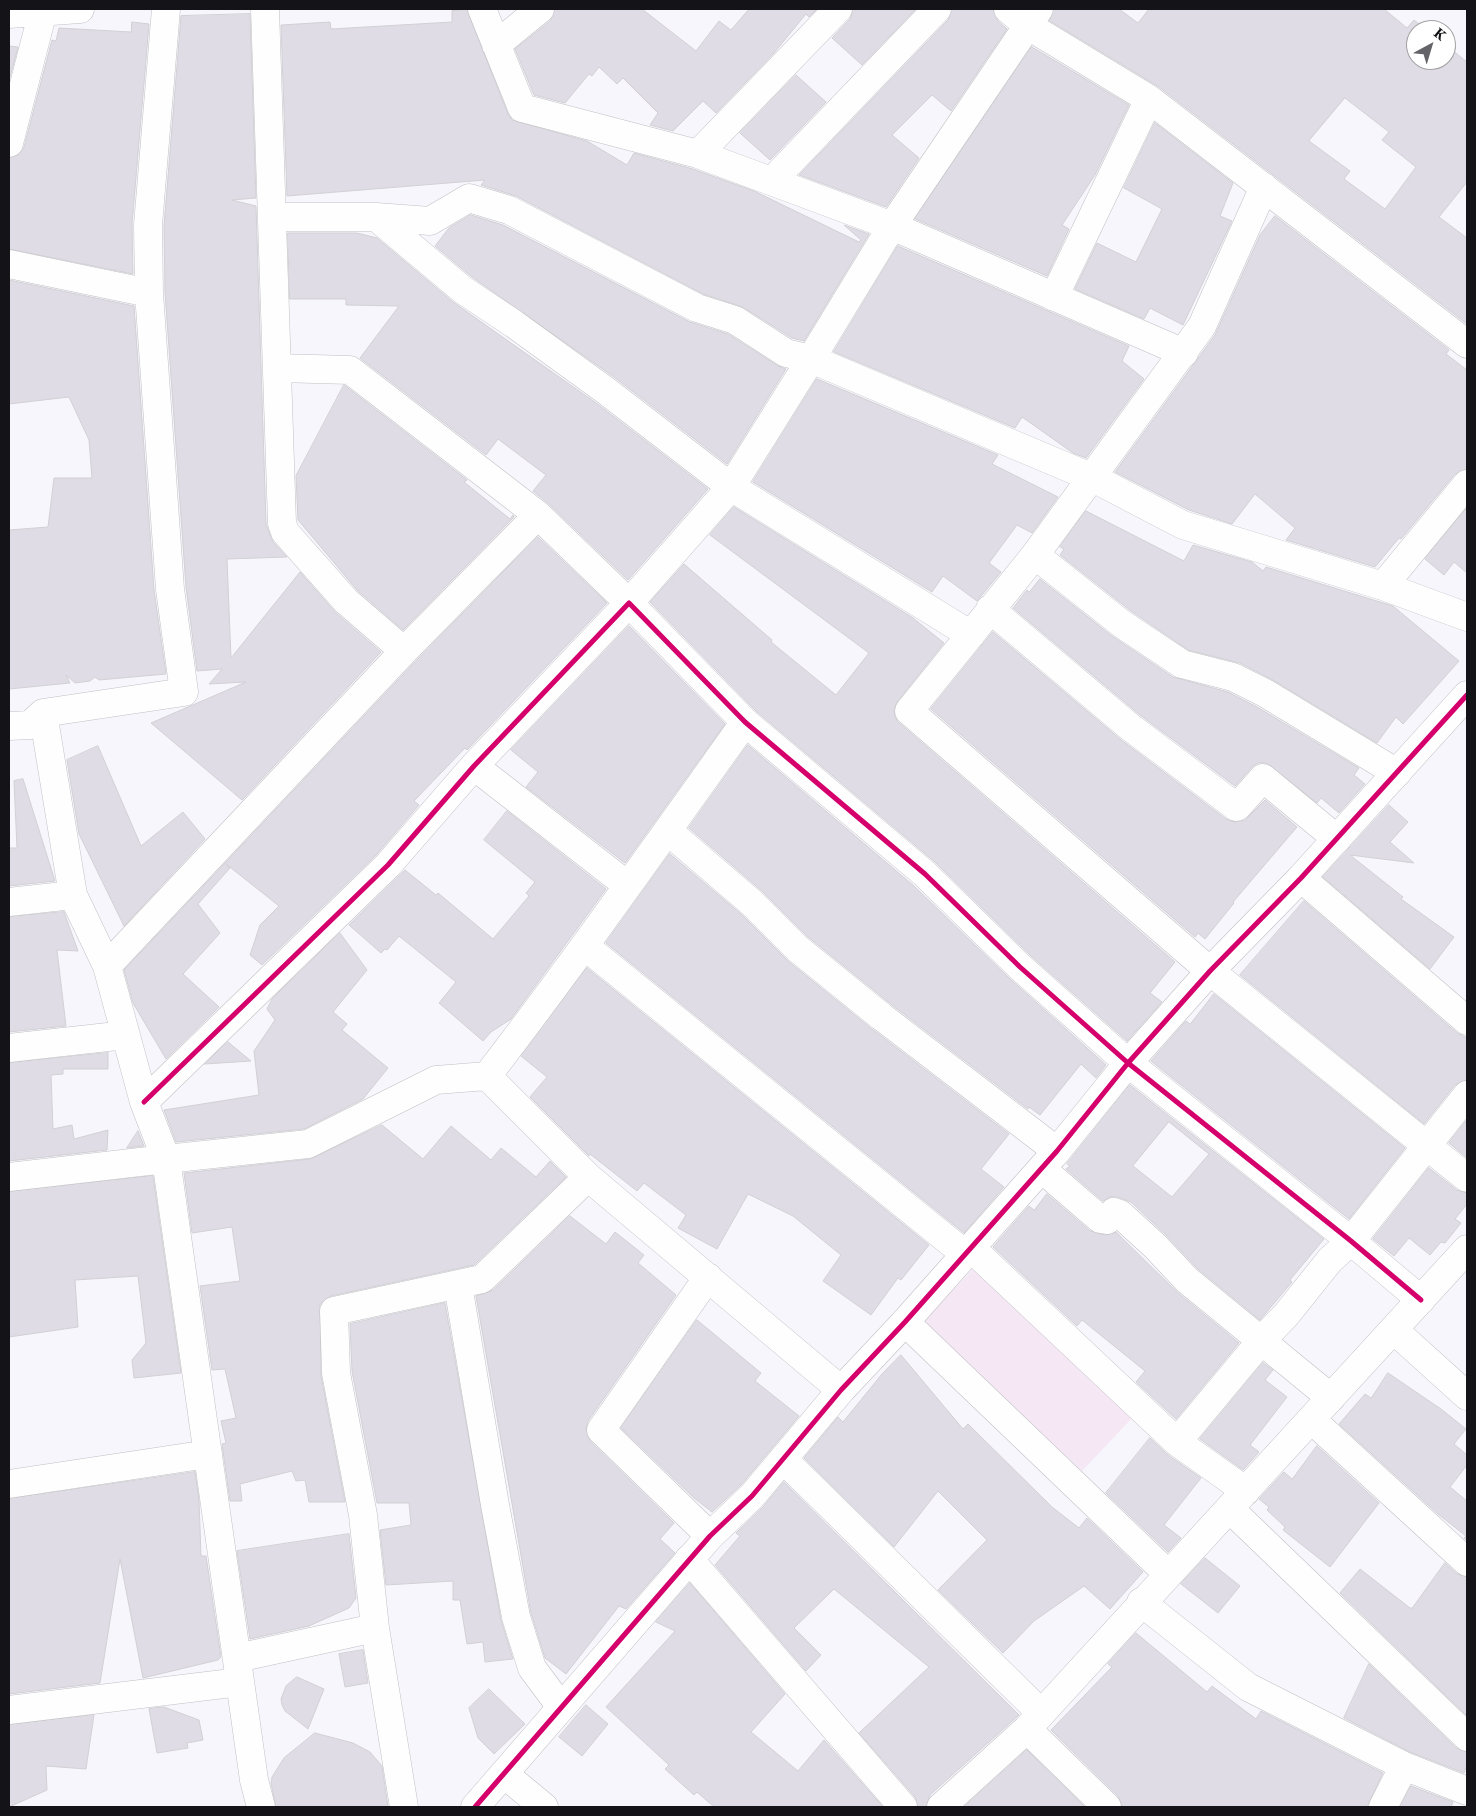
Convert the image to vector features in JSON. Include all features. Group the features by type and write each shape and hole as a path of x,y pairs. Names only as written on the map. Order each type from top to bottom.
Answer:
{"street":[{"path":"9,14 80,9"},
{"path":"9,726 30,725 43,713 184,692 170,589 149,293 148,225 166,9"},
{"path":"265,9 282,523 285,532 346,601 404,651"},
{"path":"482,9 522,108 698,154 892,226 1184,353"},
{"path":"496,45 540,9"},
{"path":"698,154 838,9"},
{"path":"772,182 937,9"},
{"path":"9,143 43,11"},
{"path":"144,1102 388,865 474,766 629,603 731,487 1024,14 1149,99 1467,344"},
{"path":"1054,297 1149,99"},
{"path":"1264,187 1202,326 1184,353 1035,555 909,711 1210,971 1467,1178"},
{"path":"272,217 376,217 430,221 469,198 509,210 697,308 735,320 786,353 811,360 1093,478 1183,525 1383,586 1467,617"},
{"path":"376,217 462,290 514,324 598,385 731,487 971,635"},
{"path":"9,264 149,293"},
{"path":"278,368 350,370 538,515 629,603 745,722 924,874 1020,967 1128,1063 1351,1241 1421,1300"},
{"path":"1383,586 1467,484"},
{"path":"107,966 404,651 538,515"},
{"path":"1035,555 1122,624 1182,664 1233,677 1264,693 1397,772"},
{"path":"990,609 1130,727 1231,804 1236,807 1239,806 1263,778 1337,839"},
{"path":"475,1807 689,1559 752,1496 841,1390 905,1322 1049,1160 1128,1063 1210,971 1301,878 1467,695"},
{"path":"43,713 73,895 107,966 144,1102 166,1159 254,1780 261,1807"},
{"path":"9,1177 308,1144 436,1080 487,1076 586,946 627,885 668,831 745,722"},
{"path":"474,766 627,885"},
{"path":"668,831 752,903 798,949 882,1017 1049,1160 1100,1219 1107,1220 1114,1212 1120,1214 1155,1246 1187,1280 1331,1398"},
{"path":"1301,878 1467,1021"},
{"path":"9,902 73,895"},
{"path":"586,946 968,1251 1238,1500 1467,1737"},
{"path":"9,1048 126,1035"},
{"path":"487,1076 588,1177 841,1390"},
{"path":"1177,1442 1261,1341 1286,1315 1330,1260 1351,1241 1467,1095"},
{"path":"404,1807 375,1628 363,1515 336,1374 334,1311 482,1279 588,1177"},
{"path":"941,1807 1034,1721 1421,1300 1458,1270 1467,1249"},
{"path":"708,1277 601,1430 710,1536"},
{"path":"458,1285 516,1617 532,1668 561,1707"},
{"path":"905,1322 1168,1574"},
{"path":"1394,1330 1467,1396"},
{"path":"1312,1420 1467,1562"},
{"path":"9,1484 208,1454"},
{"path":"783,1459 1034,1721 1107,1807"},
{"path":"689,1559 903,1807"},
{"path":"1142,1602 1248,1687 1404,1766 1467,1791"},
{"path":"9,1710 238,1670 375,1628"},
{"path":"1383,1807 1404,1766"},
{"path":"504,1774 544,1807"}],"shaded area":[{"path":"976,1266 1135,1415 1082,1471 923,1322"}],"building":[{"path":"555,9 642,9 696,51 719,21 731,30 749,9 817,9 809,17 806,14 774,53 716,113 703,101 673,131 650,125 658,113 623,78 617,84 599,67 592,76 589,74 565,103 534,95 515,49 550,21"},
{"path":"853,9 916,9 862,65 832,38 850,19"},
{"path":"952,9 993,9 998,21 1007,29 951,111 932,95 892,135 919,158 886,207 799,175 948,20"},
{"path":"1054,9 1119,9 1138,23 1149,9 1384,9 1406,27 1406,70 1456,70 1456,53 1467,62 1467,182 1439,217 1467,238 1467,324 1159,87 1050,21","holes":["1345,98 1389,132 1382,140 1416,167 1385,209 1344,179 1350,171 1309,141"]},
{"path":"467,10 512,120 587,141 627,165 634,153 693,169 754,191 859,242 861,240 844,225 869,234 804,341 792,338 743,307 703,294 516,196 481,185 485,180 287,196 281,25 330,22 331,29 452,22 452,11"},
{"path":"250,14 256,198 232,200 256,206 266,524 273,542 287,557 227,559 231,658 300,572 336,613 381,652 242,800 151,723 246,682 209,684 222,669 197,671 186,587 165,292 164,226 181,16"},
{"path":"132,22 149,24 132,224 133,274 9,249 9,158 20,154 24,147 52,40 56,41 59,28 131,32"},
{"path":"9,46 18,47 9,81"},
{"path":"1032,47 1129,105 1095,175 1062,225 1069,229 1047,276 915,219"},
{"path":"796,75 826,102 770,160 740,133"},
{"path":"1155,123 1233,183 1220,216 1232,221 1183,325 1150,308 1144,319 1075,289 1097,243 1136,262 1162,209 1124,188"},
{"path":"471,215 503,225 690,322 728,334 778,366 786,369 727,464 614,377 472,277 435,246 449,228"},
{"path":"1275,216 1449,350 1446,354 1467,370 1467,469 1455,474 1375,567 1286,540 1295,528 1255,494 1232,524 1189,510 1115,472 1215,335 1260,235"},
{"path":"288,233 357,233 377,238 453,302 596,403 708,489 628,580 533,491 546,475 498,439 486,455 360,358 399,306 346,305 346,299 290,299"},
{"path":"898,246 1129,346 1122,361 1144,379 1086,458 1073,453 1022,417 1015,428 834,352"},
{"path":"9,280 134,306 154,590 166,674 99,680 95,677 90,681 75,683 66,675 70,683 9,689 9,530 48,527 54,478 92,478 89,440 69,397 9,404"},
{"path":"817,379 998,455 992,464 1058,497 1032,533 1017,525 989,563 1001,572 977,601 943,576 932,592 753,482"},
{"path":"344,385 467,480 464,482 510,519 513,515 514,517 403,630 357,590 298,520 296,476"},
{"path":"734,507 913,618 944,643 897,702 894,709 898,722 1175,962 1150,993 1162,1002 1127,1041 1031,956 935,862 756,711 650,602 684,564 772,640 771,642 836,695 869,653 710,535"},
{"path":"1467,508 1467,573 1454,562 1444,575 1425,559"},
{"path":"1086,511 1184,561 1193,545 1252,562 1263,571 1266,567 1393,606 1459,661 1403,724 1396,717 1377,743 1273,680 1240,663 1188,650 1131,611 1060,555 1064,549 1060,547"},
{"path":"538,537 607,603 467,750 465,748 414,801 419,805 377,854 262,965 250,955 260,925 279,906 226,864 230,868 198,904 220,933 183,974 219,1007 166,1059 133,1003 124,970 415,662"},
{"path":"1040,579 1112,636 1173,677 1228,692 1257,707 1359,768 1354,775 1365,784 1339,813 1321,798 1317,803 1266,763 1258,763 1252,767 1235,786 1140,715 1013,608 1027,590 1029,592"},
{"path":"629,626 725,724 625,863 526,787 538,772 511,750"},
{"path":"993,632 1120,739 1226,819 1235,822 1245,820 1265,800 1297,827 1233,902 1205,939 1198,933 1195,937 931,709"},
{"path":"748,745 914,886 1009,978 1106,1065 1096,1078 1081,1064 1040,1115 1029,1107 1028,1109 892,1005 808,937 762,891 689,828"},
{"path":"98,746 141,846 183,812 205,839 124,926 79,834 67,760"},
{"path":"23,779 55,881 9,886 9,848 17,848 14,781"},
{"path":"1389,805 1408,822 1390,842 1414,863 1350,855 1403,897 1401,899 1454,937 1430,969 1323,877"},
{"path":"507,811 606,889 511,1019 491,1032 483,1041 439,1003 456,982 399,936 387,950 385,949 381,953 349,925 405,870 436,895 438,893 493,939 529,896 526,893 535,882 484,840"},
{"path":"670,854 741,914 788,961 872,1029 1009,1134 981,1169 1004,1187 964,1233 606,943"},
{"path":"1304,901 1457,1033 1467,1038 1467,1080 1455,1085 1424,1124 1240,975"},
{"path":"64,912 78,951 57,950 66,1026 9,1032 9,917"},
{"path":"340,933 367,970 333,1012 347,1024 342,1030 388,1068 363,1099 304,1129 176,1142 164,1110 259,1095 254,1051 275,1020 267,1009 272,999"},
{"path":"587,968 929,1245 901,1280 898,1278 871,1315 823,1281 841,1255 793,1216 748,1194 717,1249 678,1228 686,1215 644,1183 637,1191 590,1154 589,1156 530,1097 547,1077 521,1056"},
{"path":"1214,994 1405,1148 1349,1219 1151,1061 1186,1021 1190,1024"},
{"path":"228,1042 251,1061 205,1064"},
{"path":"108,1053 108,1069 63,1069 63,1074 51,1075 53,1129 72,1125 74,1139 108,1130 107,1150 9,1161 9,1063"},
{"path":"1130,1085 1324,1239 1290,1280 1292,1282 1260,1320 1198,1269 1131,1202 1118,1197 1110,1197 1103,1201 1066,1169 1070,1166 1067,1164","holes":["1169,1122 1209,1154 1172,1197 1133,1166"]},
{"path":"1467,1120 1467,1158 1449,1143"},
{"path":"382,1125 423,1159 451,1126 491,1160 501,1148 536,1177 550,1161 566,1177 474,1265 331,1296 320,1304 321,1376 345,1502 309,1502 305,1480 296,1481 292,1471 240,1484 242,1501 230,1501 222,1444 226,1443 221,1421 236,1418 225,1369 212,1370 200,1286 240,1281 232,1227 192,1233 184,1173 310,1159"},
{"path":"138,1131 144,1146 127,1148"},
{"path":"1429,1168 1457,1190 1467,1193 1467,1204 1455,1219 1461,1223 1445,1243 1441,1242 1430,1255 1409,1238 1394,1256 1373,1239"},
{"path":"153,1176 181,1373 134,1378 132,1360 146,1343 138,1276 75,1280 78,1327 9,1337 9,1192"},
{"path":"1047,1194 1090,1231 1105,1235 1116,1232 1177,1292 1239,1343 1176,1419 1136,1382 1145,1371 1082,1320 1077,1326 993,1247 1029,1206 1034,1210"},
{"path":"570,1216 606,1244 615,1232 644,1255 638,1263 676,1295 588,1421 586,1428 590,1441 674,1523 660,1539 675,1553 626,1609 619,1606 566,1674 545,1658 531,1613 476,1296 493,1290"},
{"path":"445,1303 501,1620 513,1659 485,1662 483,1642 467,1644 460,1600 453,1600 453,1581 386,1585 380,1530 411,1525 409,1503 377,1503 352,1371 350,1324"},
{"path":"697,1320 761,1373 755,1381 799,1416 741,1485 712,1512 694,1498 621,1428"},
{"path":"901,1355 963,1429 968,1424 1052,1507 1079,1528 1087,1518 1143,1572 1110,1609 1084,1586 1034,1621 1003,1653 938,1590 987,1540 938,1491 894,1547 804,1458 838,1417 843,1422 882,1374"},
{"path":"1263,1363 1273,1370 1265,1380 1287,1397 1250,1445 1259,1452 1243,1470 1200,1439"},
{"path":"1388,1373 1441,1409 1466,1429 1454,1444 1467,1455 1467,1465 1450,1487 1467,1501 1467,1541 1464,1538 1466,1536 1438,1514 1339,1424 1365,1394 1371,1398"},
{"path":"1150,1438 1168,1455 1201,1478 1164,1525 1181,1538 1168,1552 1106,1493"},
{"path":"1317,1446 1379,1503 1330,1567 1283,1530 1285,1527 1267,1510 1269,1507 1259,1499 1284,1472 1292,1479"},
{"path":"195,1472 199,1500 201,1556 206,1556 221,1657 218,1660 143,1678 120,1559 100,1683 9,1694 9,1499"},
{"path":"784,1482 1019,1715 930,1795 926,1807 918,1807 915,1797 859,1733 929,1667 834,1589 794,1628 821,1655 806,1671 715,1565 740,1536 736,1533 763,1507"},
{"path":"349,1534 356,1598 349,1608 309,1626 250,1639 237,1551"},
{"path":"1205,1558 1240,1586 1218,1613 1181,1584"},
{"path":"1445,1563 1457,1574 1467,1577 1467,1716 1340,1593 1360,1569 1412,1608"},
{"path":"690,1583 785,1694 751,1732 798,1771 824,1740 883,1807 714,1807 697,1792 694,1795 665,1769 669,1765 606,1707 675,1631 656,1622"},
{"path":"1136,1633 1207,1692 1212,1686 1256,1719 1261,1711 1383,1773 1367,1807 1122,1807 1118,1796 1051,1730 1112,1667 1108,1664"},
{"path":"363,1650 368,1683 345,1687 339,1654"},
{"path":"1369,1664 1456,1748 1467,1752 1467,1764 1464,1773 1410,1752 1344,1718"},
{"path":"297,1677 324,1689 308,1729 285,1711 282,1705 281,1699 286,1686"},
{"path":"489,1689 525,1724 494,1754 478,1738 469,1708"},
{"path":"586,1705 608,1724 582,1756 559,1737"},
{"path":"164,1707 199,1720 203,1740 187,1743 188,1748 157,1753 149,1709"},
{"path":"94,1715 86,1769 46,1766 47,1790 9,1807 9,1725"},
{"path":"315,1733 353,1743 370,1752 382,1766 388,1807 276,1807 271,1783 272,1777 284,1758"},
{"path":"1027,1750 1085,1807 964,1807"},
{"path":"1411,1786 1453,1802 1451,1807 1400,1807"}],"cycle path":[{"path":"144,1102 388,865 474,766 629,603 745,722 925,874 1020,967 1128,1063 1351,1241 1421,1300"},
{"path":"475,1807 710,1536 752,1496 841,1390 905,1322 1057,1151 1128,1063 1210,971 1301,878 1467,695"}]}
